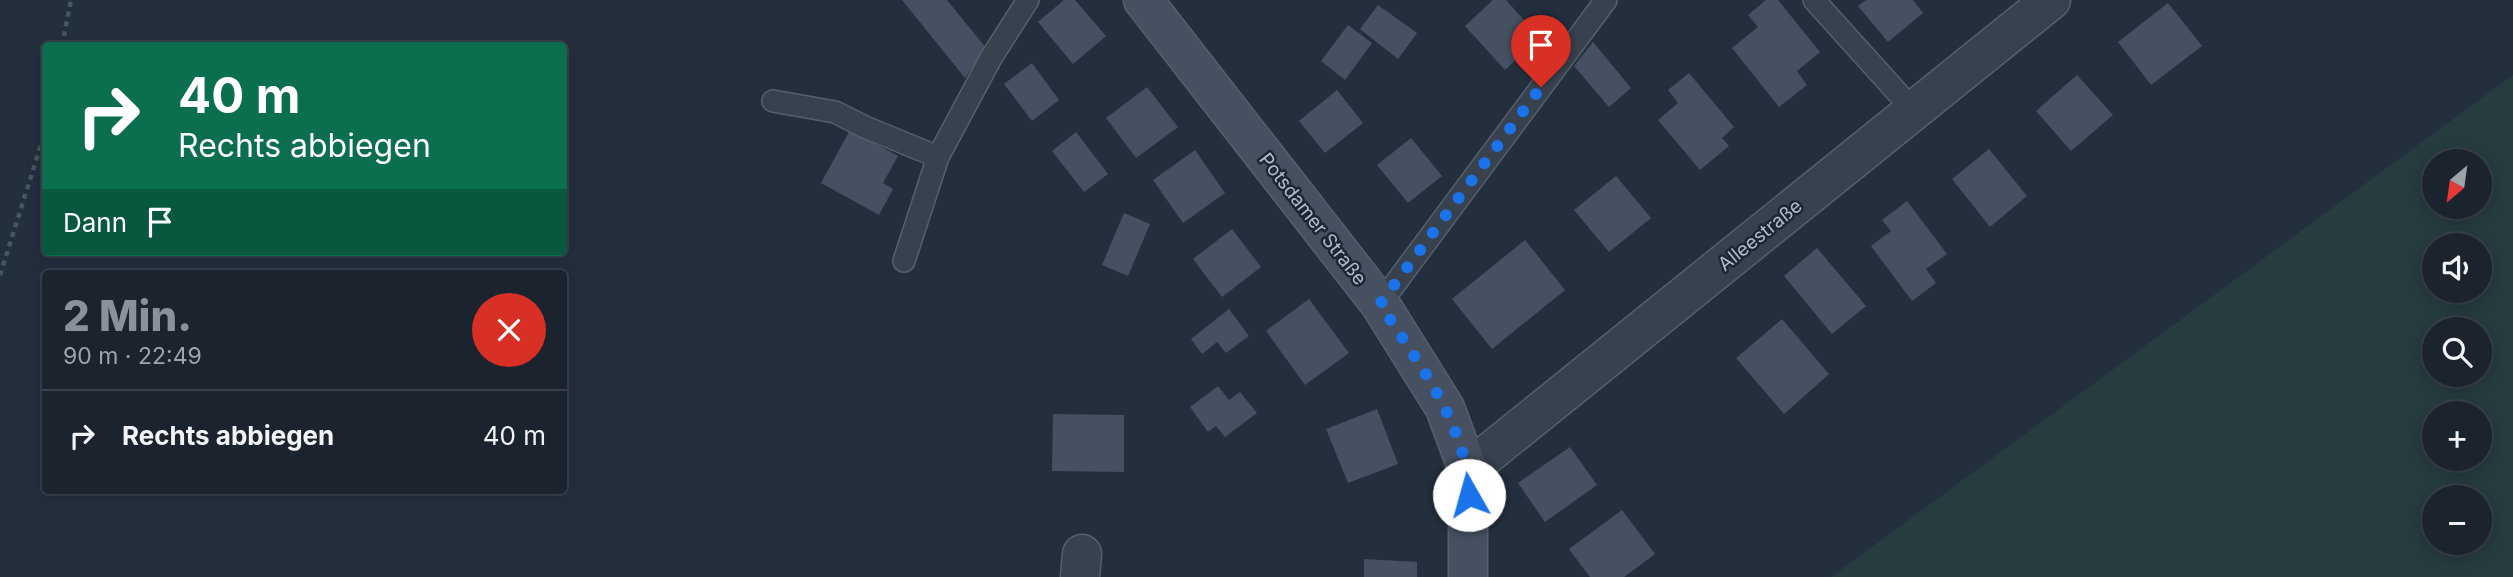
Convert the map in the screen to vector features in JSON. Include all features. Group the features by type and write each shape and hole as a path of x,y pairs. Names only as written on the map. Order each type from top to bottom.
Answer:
{"main road":[{"name":"Potsdamer Straße","path":"1143,0 1380,304 1445,408 1468,470 1468,577"}],"street":[{"name":"Alleestraße","path":"1468,470 2051,0"}],"lane":[{"path":"904,261 938,157 990,58 1028,0"},
{"path":"1380,304 1606,0"},
{"path":"1814,0 1914,111"},
{"path":"774,101 835,112 938,157"}],"path":[{"path":"63,42 71,0"},
{"path":"0,275 42,142"}],"green space":[{"path":"2513,75 2513,577 1831,577"}],"building":[{"path":"902,0 947,0 986,48 965,78"},
{"path":"1064,0 1075,0 1106,36 1073,64 1038,22"},
{"path":"1493,0 1506,0 1540,38 1505,70 1465,26"},
{"path":"1766,0 1778,0 1820,52 1797,71 1807,85 1779,107 1732,48 1758,27 1748,15"},
{"path":"1866,0 1913,0 1923,13 1888,42 1858,6"},
{"path":"2168,3 2202,46 2151,85 2118,42"},
{"path":"1378,5 1417,33 1398,59 1360,29"},
{"path":"1348,25 1372,43 1345,80 1321,61"},
{"path":"1593,42 1631,88 1609,107 1574,66"},
{"path":"1032,63 1059,100 1032,121 1004,84"},
{"path":"1689,73 1734,127 1722,138 1729,146 1700,170 1658,120 1678,103 1668,90"},
{"path":"2077,75 2113,115 2071,151 2036,111"},
{"path":"1147,87 1178,127 1136,158 1106,118"},
{"path":"1337,90 1363,123 1325,153 1299,121"},
{"path":"850,130 898,156 883,183 893,189 879,215 821,183"},
{"path":"1076,132 1108,174 1084,192 1052,151"},
{"path":"1411,138 1442,176 1408,203 1377,165"},
{"path":"1989,149 2027,196 1990,227 1952,179"},
{"path":"1195,150 1225,193 1183,223 1153,180"},
{"path":"1616,176 1651,218 1609,252 1574,210"},
{"path":"1907,201 1947,254 1926,269 1936,283 1912,301 1871,246 1891,231 1882,220"},
{"path":"1124,213 1150,224 1128,276 1102,265"},
{"path":"1232,229 1261,267 1222,297 1193,259"},
{"path":"1525,240 1565,290 1492,349 1452,299"},
{"path":"1817,248 1866,306 1832,334 1784,276"},
{"path":"1309,299 1349,353 1305,385 1266,331"},
{"path":"1229,309 1249,336 1226,353 1217,342 1202,354 1191,339"},
{"path":"1782,319 1829,374 1784,414 1736,358"},
{"path":"1218,386 1229,400 1240,392 1257,413 1225,437 1216,426 1208,432 1190,407"},
{"path":"1377,409 1398,464 1348,483 1326,429"},
{"path":"1053,414 1124,415 1124,472 1052,471"},
{"path":"1570,447 1597,485 1545,522 1518,483"},
{"path":"1622,510 1655,554 1624,577 1590,577 1569,549"},
{"path":"1364,559 1417,562 1417,577 1364,577"}],"route":[{"path":"1469,495 1468,470 1445,408 1380,304 1541,87"}]}
